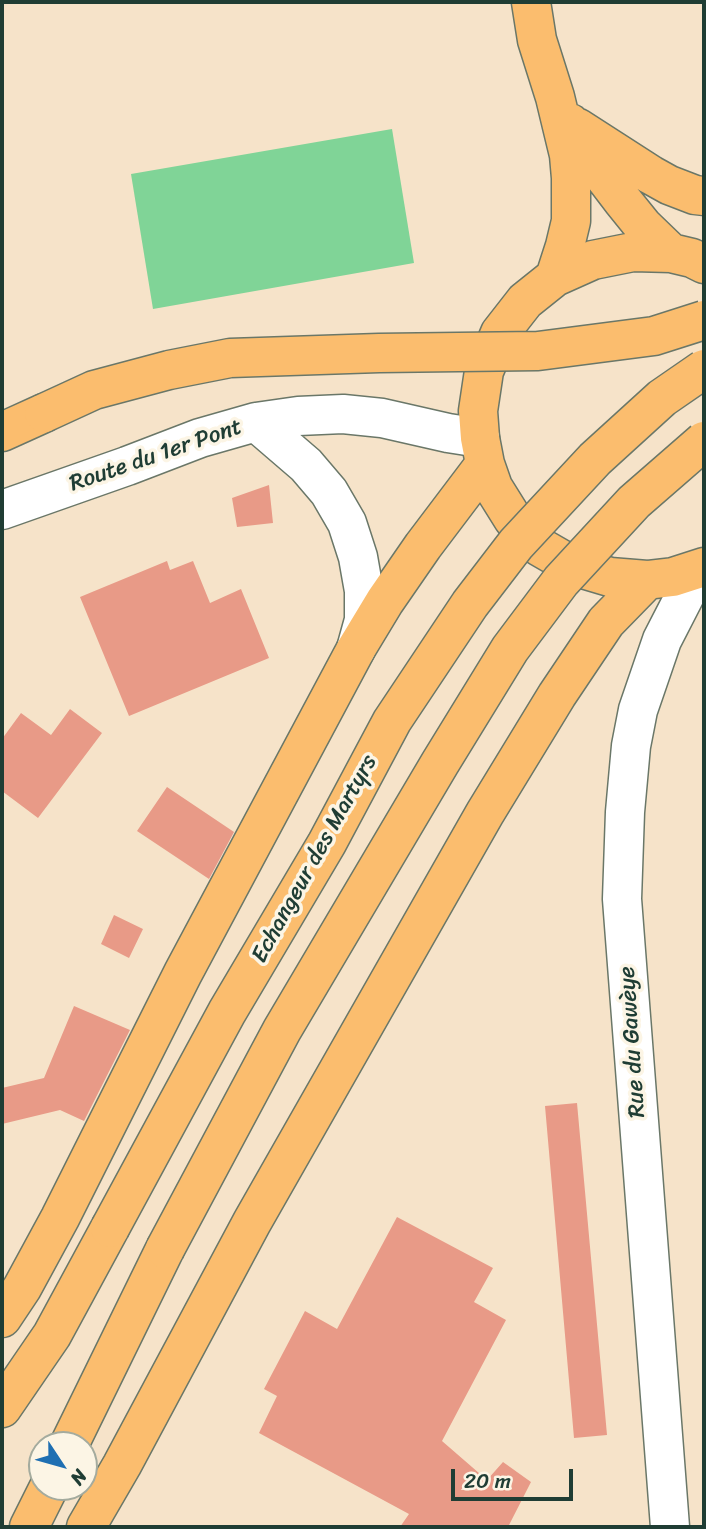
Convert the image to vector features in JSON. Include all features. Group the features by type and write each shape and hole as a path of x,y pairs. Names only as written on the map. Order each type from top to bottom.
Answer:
{"main road":[{"path":"531,2 537,40 563,110 593,162 643,226 693,258"},
{"path":"563,110 604,146 650,175 669,185 704,196"},
{"path":"555,277 571,221 569,155 563,110"},
{"path":"693,258 633,252 593,260 555,277 525,301 500,333 484,371 478,411 482,451 493,487 513,519 540,547 573,566 610,577 647,580 673,577 701,568"},
{"path":"2,432 94,390 169,370 230,358 538,351 654,336 704,320"},
{"name":"Echangeur des Martyrs","path":"2,1408 52,1335 221,1024 327,843 392,721 470,604 516,544 594,459 662,398 704,369"},
{"path":"76,1431 165,1249 282,1030 510,649 561,581 625,511 704,441"},
{"path":"2,1318 22,1288 60,1218 183,973 356,649 482,451"},
{"path":"86,1527 252,1222 485,813 557,695 606,622 647,580"},
{"path":"29,1527 42,1501"}],"street":[{"name":"Route du 1er Pont","path":"2,510 200,438 256,422 298,416 343,414 382,418 448,433 482,451"},
{"path":"256,422 306,465 329,492 347,523 358,557 364,591 364,620 356,649"},
{"name":"Rue du Gawèye","path":"670,1527 622,899 625,812 631,746 638,710 662,640 701,568"},
{"path":"650,672 704,617"}],"green space":[{"path":"392,129 414,263 153,309 131,174"}],"building":[{"path":"269,485 273,523 237,527 232,498"},
{"path":"167,561 170,570 193,561 210,603 241,589 269,658 129,716 80,597"},
{"path":"70,709 102,733 38,818 2,791 2,739 21,713 51,735"},
{"path":"167,787 234,832 209,879 137,831"},
{"path":"114,915 143,929 129,958 101,944"},
{"path":"74,1006 130,1030 84,1121 60,1110 2,1124 2,1088 44,1078"},
{"path":"577,1103 607,1435 574,1438 545,1106"},
{"path":"397,1217 493,1268 474,1302 506,1320 442,1441 487,1480 503,1462 531,1482 508,1527 400,1527 409,1514 259,1433 277,1396 264,1389 305,1311 337,1329"}]}
